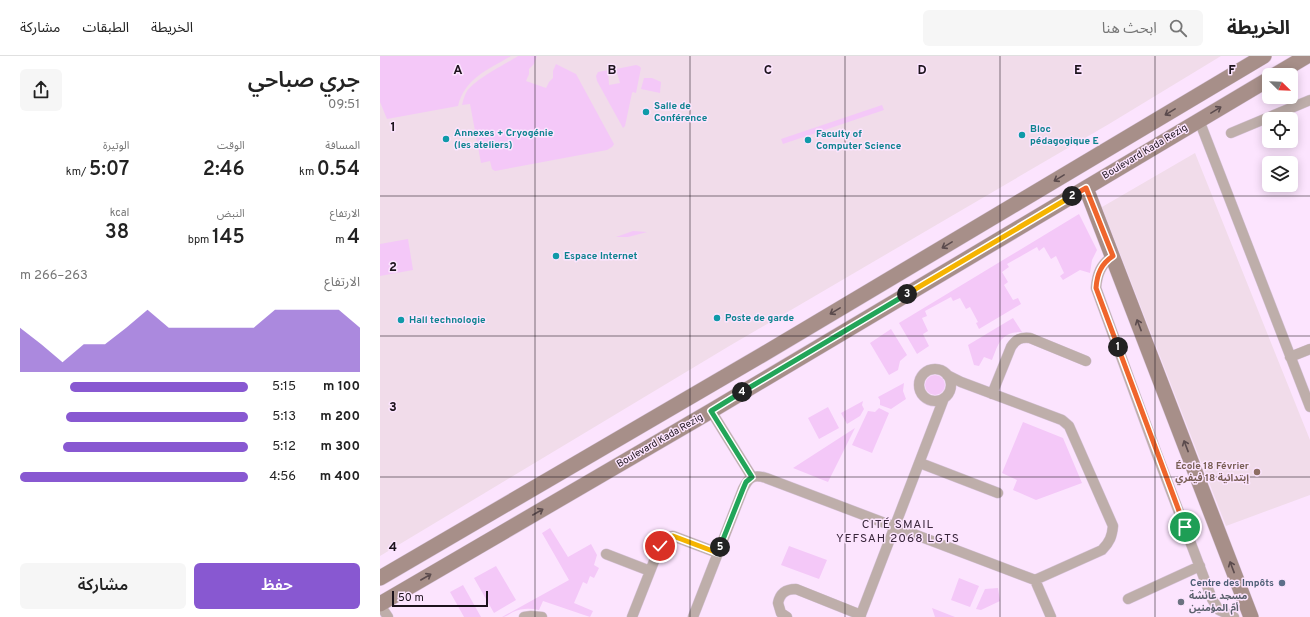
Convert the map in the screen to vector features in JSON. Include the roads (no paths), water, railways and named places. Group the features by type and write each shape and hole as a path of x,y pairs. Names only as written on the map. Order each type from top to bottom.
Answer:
{"main road":[{"path":"380,578 762,355 1264,56"},
{"path":"1287,68 1307,56"},
{"name":"Boulevard Kada Rezig","path":"380,605 711,411 1262,83"},
{"path":"1086,188 1251,617"}],"street":[{"path":"1230,133 1310,100"},
{"path":"1199,120 1310,407"},
{"path":"1113,256 1105,261 1096,280 1096,288 1212,599 1219,610 1234,617"},
{"path":"992,394 1011,347 1015,341 1020,338 1030,338 1086,361"},
{"path":"1290,357 1310,349"},
{"path":"694,617 743,489 746,482 752,477 759,476 766,478 1035,580 1102,550 1109,543 1113,526 1070,426 1062,420 966,384 948,375 942,370 934,369 927,372 922,377 920,384 921,392 926,398 933,400 944,398"},
{"path":"948,375 951,382 951,389"},
{"path":"786,617 781,613 778,603 782,594 791,589 796,589 861,616 944,398 956,385 966,384"},
{"path":"933,400 937,407 938,414"},
{"path":"711,411 752,477"},
{"path":"920,463 998,492"},
{"path":"632,617 661,542 673,536 718,553"},
{"path":"606,554 650,571"},
{"path":"1128,599 1200,566"},
{"path":"1035,580 1051,617"},
{"path":"380,605 388,617"},
{"path":"524,617 542,617"}],"place":[{"name":"Salle de Conférence","path":"646,112"},
{"name":"Bloc pédagogique E","path":"1022,135"},
{"name":"Annexes + Cryogénie (les ateliers)","path":"446,139"},
{"name":"Faculty of Computer Science","path":"808,140"},
{"name":"Espace Internet","path":"556,256"},
{"name":"Poste de garde","path":"717,318"},
{"name":"Hall technologie","path":"401,320"},
{"name":"École 18 Février إبتدائية 18 فيفري","path":"1257,472"},
{"name":"Centre des Impôts","path":"1282,583"},
{"name":"مسجد عائشة أمّ المؤمنين","path":"1181,602"}],"district":[{"name":"CITÉ SMAIL YEFSAH 2068 LGTS","path":"898,532"}]}
